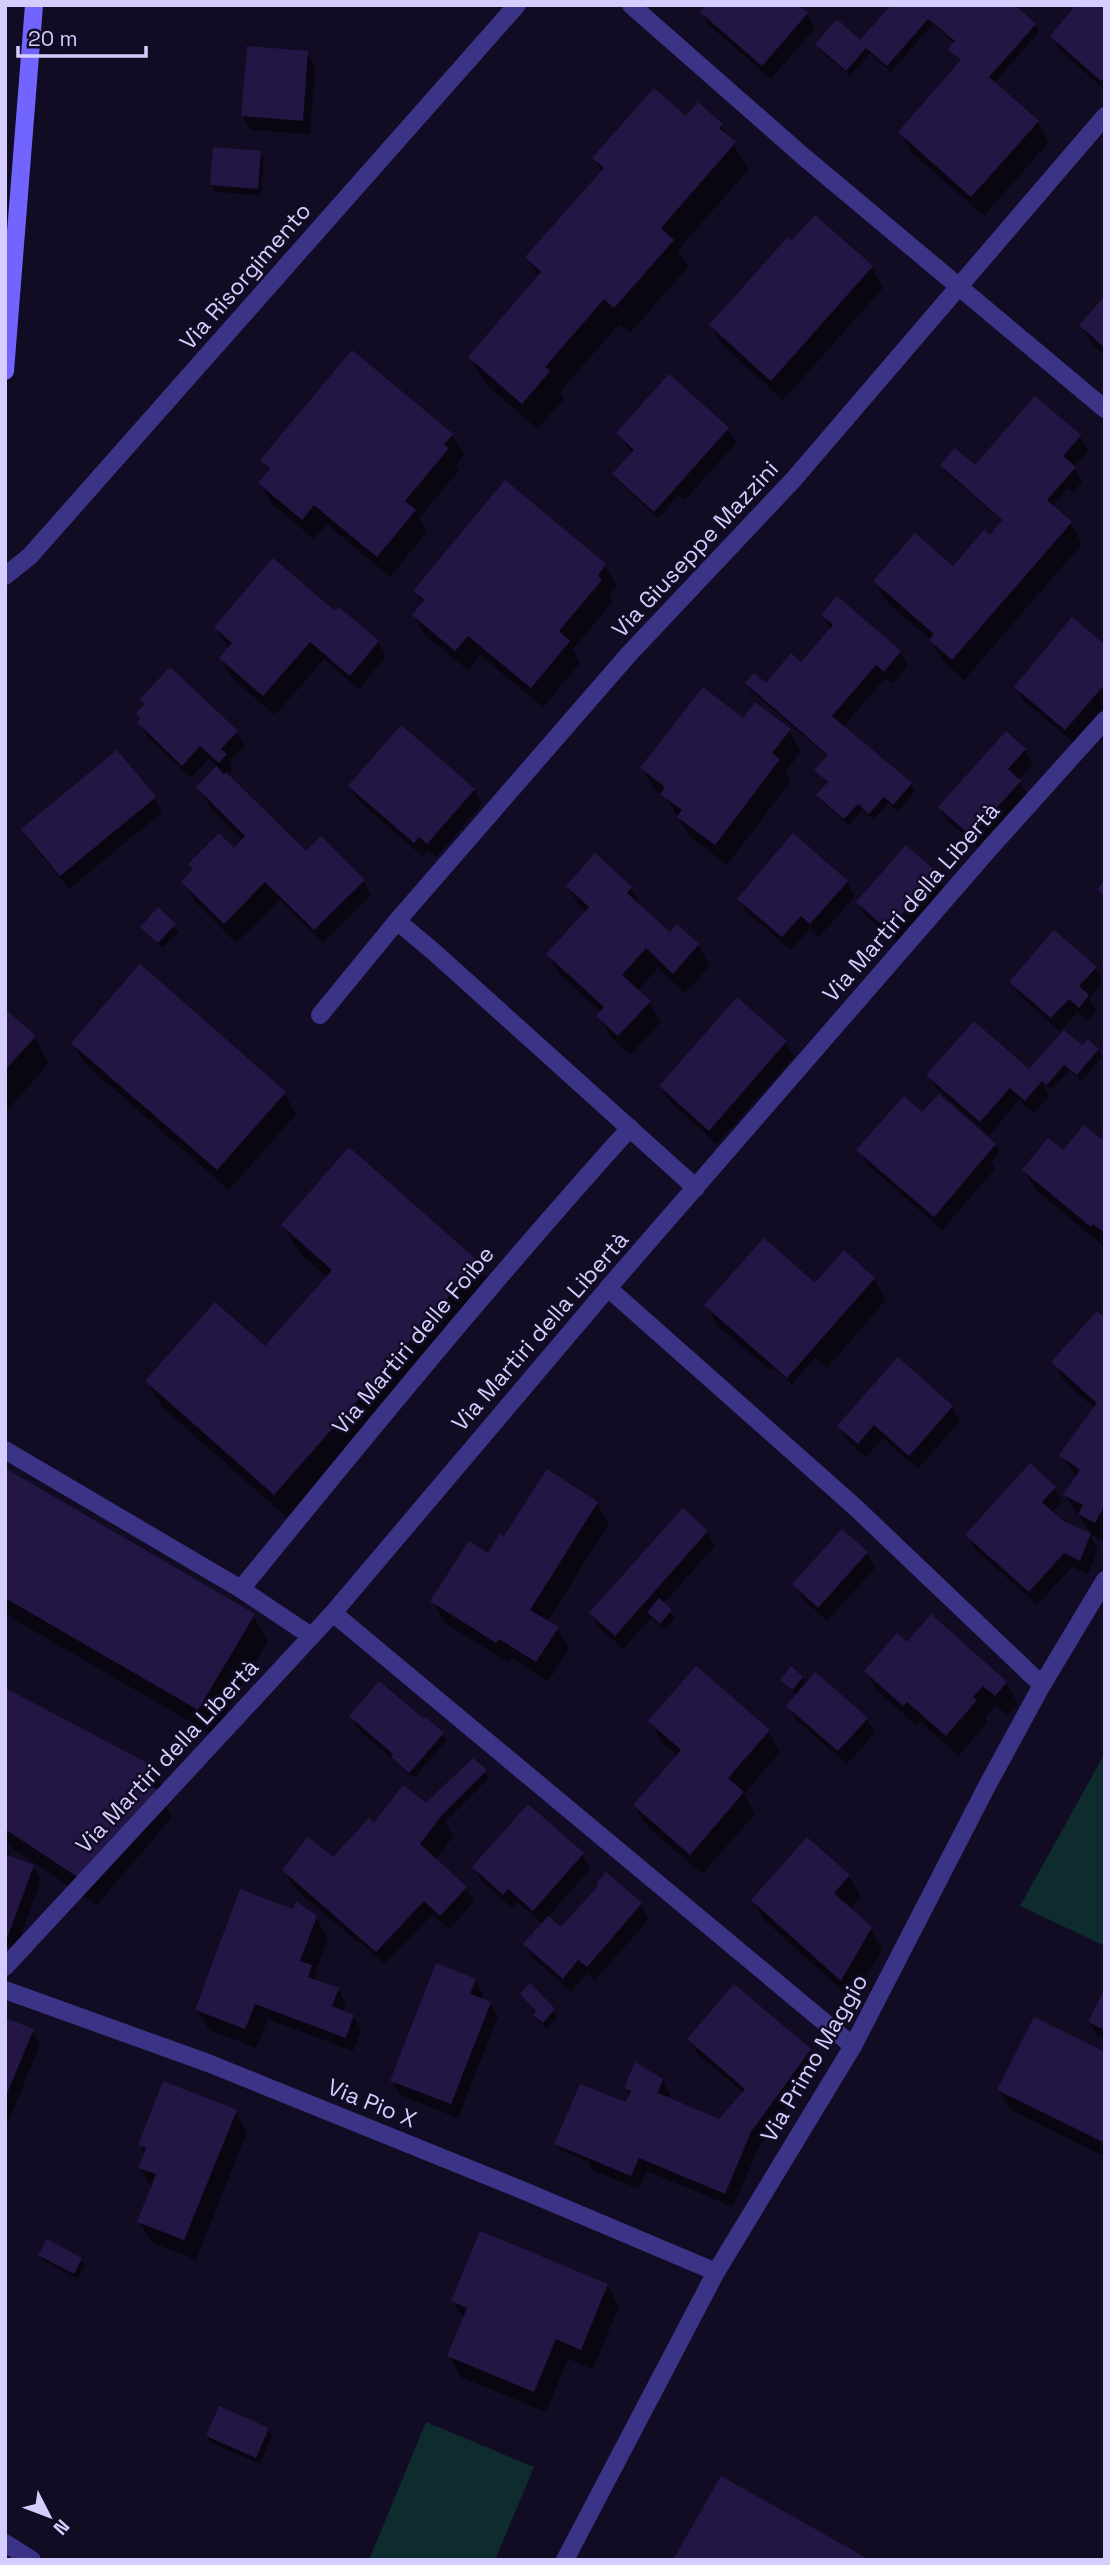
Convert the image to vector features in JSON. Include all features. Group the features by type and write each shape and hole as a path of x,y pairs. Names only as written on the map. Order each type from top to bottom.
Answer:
{"main road":[{"path":"5,371 34,5"}],"street":[{"name":"Via Risorgimento","path":"5,576 30,556 517,5"},
{"path":"631,5 804,157 1105,409"},
{"name":"Via Giuseppe Mazzini","path":"320,1015 397,921 629,654 794,480 1105,116"},
{"name":"Via Martiri della Libertà","path":"5,1967 332,1613 608,1288 989,849 1105,720"},
{"path":"397,921 696,1188"},
{"name":"Via Martiri delle Foibe","path":"242,1589 409,1382 532,1236 629,1128"},
{"path":"608,1288 856,1507 1042,1685"},
{"path":"5,1450 242,1589 311,1636"},
{"name":"Via Primo Maggio","path":"565,2560 716,2272 853,2046 1042,1685 1105,1580"},
{"path":"332,1613 853,2046"},
{"name":"Via Pio X","path":"5,1990 208,2063 716,2272"},
{"path":"5,2543 32,2560"}],"green space":[{"path":"1105,1753 1105,1946 1020,1906"},
{"path":"426,2422 534,2467 495,2560 369,2560"}],"building":[{"path":"706,5 799,5 808,13 762,66 700,12"},
{"path":"891,5 1015,5 1036,24 989,77 1039,121 971,197 898,132 961,60 948,49 955,41 928,19 887,66 866,48 846,71 815,44 837,19 860,40"},
{"path":"1076,5 1105,5 1105,77 1101,81 1050,36"},
{"path":"247,46 308,51 303,121 241,116"},
{"path":"654,88 686,116 698,102 723,124 719,128 736,142 661,228 674,240 614,308 604,299 545,367 550,371 522,404 468,357 541,272 525,257 604,168 592,158"},
{"path":"213,147 261,151 258,189 210,185"},
{"path":"815,215 873,266 771,381 709,325 787,238 791,241"},
{"path":"1105,296 1105,348 1079,325"},
{"path":"352,350 453,434 444,445 449,448 405,501 416,510 377,557 314,505 302,520 258,483 270,469 260,460"},
{"path":"669,374 729,428 654,512 612,474 634,450 616,433"},
{"path":"1035,396 1081,435 1063,456 1076,467 1047,500 1072,522 952,660 929,640 934,634 873,581 915,533 953,566 984,530 990,535 1002,520 940,465 955,448 975,465"},
{"path":"505,480 606,564 598,575 602,580 559,631 570,641 531,688 468,636 455,651 412,615 424,600 413,591"},
{"path":"273,558 335,611 339,607 379,641 350,676 310,642 263,696 219,658 232,643 214,627"},
{"path":"837,596 901,651 884,672 876,665 832,716 912,783 893,805 884,797 869,814 858,804 844,819 816,795 828,782 814,770 828,755 745,683 754,673 766,683 791,653 801,662 833,625 821,615"},
{"path":"1072,617 1105,645 1105,684 1065,730 1014,687"},
{"path":"170,667 238,731 221,749 227,754 219,763 200,746 182,766 137,722 141,718 136,713 145,704 140,699"},
{"path":"703,687 743,718 755,702 791,729 772,753 780,759 715,845 677,817 682,810 660,794 665,787 640,768"},
{"path":"401,725 475,789 427,844 419,837 414,843 348,786"},
{"path":"1006,731 1026,749 1008,769 1021,781 971,836 938,807"},
{"path":"117,750 156,797 60,876 21,829"},
{"path":"216,766 224,774 226,772 306,851 321,836 365,880 314,930 265,882 224,924 181,882 193,869 188,864 219,833 234,848 245,836 196,787"},
{"path":"793,833 848,881 810,924 801,916 782,937 737,899"},
{"path":"906,845 938,873 888,930 856,902"},
{"path":"595,853 632,887 627,893 670,932 677,924 699,944 673,974 646,948 622,975 651,1001 618,1036 596,1016 604,1007 546,954 589,907 566,886"},
{"path":"1105,881 1105,896 1097,889"},
{"path":"158,907 176,924 158,943 140,927"},
{"path":"1054,930 1097,967 1079,986 1089,995 1079,1008 1069,999 1051,1018 1009,982"},
{"path":"140,964 286,1092 217,1170 71,1043"},
{"path":"737,997 787,1041 709,1131 659,1086"},
{"path":"5,1009 36,1036 5,1070"},
{"path":"974,1021 1029,1069 1064,1030 1082,1045 1088,1039 1099,1049 1077,1075 1064,1065 1047,1085 1042,1081 1025,1101 1010,1088 980,1122 926,1075"},
{"path":"939,1094 996,1144 934,1217 856,1150 904,1096 922,1112"},
{"path":"1084,1125 1105,1142 1105,1233 1093,1224 1091,1227 1022,1170 1048,1138 1063,1150"},
{"path":"349,1147 479,1262 274,1495 145,1381 215,1302 265,1346 332,1270 281,1225"},
{"path":"764,1238 815,1283 844,1250 875,1278 787,1378 704,1305"},
{"path":"1097,1311 1105,1318 1105,1504 1095,1523 1078,1514 1083,1505 1063,1495 1080,1470 1059,1455 1097,1403 1051,1362"},
{"path":"898,1357 953,1406 909,1456 874,1425 858,1444 837,1426"},
{"path":"1030,1463 1056,1487 1042,1502 1063,1521 1091,1533 1080,1561 1064,1553 1029,1592 965,1535"},
{"path":"5,1468 255,1614 198,1710 5,1598"},
{"path":"547,1469 598,1502 530,1610 559,1627 536,1662 499,1639 496,1643 430,1601 469,1541 488,1553 500,1534 504,1536"},
{"path":"683,1508 708,1531 615,1636 589,1613"},
{"path":"842,1529 868,1552 818,1608 792,1584"},
{"path":"659,1598 672,1610 660,1624 647,1612"},
{"path":"931,1614 1007,1682 995,1696 983,1686 973,1697 977,1700 946,1736 907,1702 903,1706 864,1671 897,1633 907,1642"},
{"path":"696,1666 770,1730 728,1778 744,1792 690,1855 633,1805 681,1750 648,1721"},
{"path":"791,1666 803,1677 792,1690 780,1680"},
{"path":"815,1672 868,1718 838,1751 786,1706"},
{"path":"379,1681 444,1733 409,1773 391,1757 393,1754 349,1716"},
{"path":"5,1688 153,1766 145,1783 158,1790 82,1880 5,1829"},
{"path":"473,1758 487,1770 442,1815 420,1844 467,1887 440,1916 424,1901 376,1952 282,1870 308,1837 333,1857 369,1818 374,1823 403,1785 426,1803"},
{"path":"528,1804 584,1853 533,1911 508,1889 503,1895 472,1867"},
{"path":"807,1837 850,1875 834,1893 872,1927 841,1981 751,1900"},
{"path":"5,1854 34,1865 8,1936 5,1935"},
{"path":"606,1872 642,1903 587,1967 578,1960 563,1979 523,1944 548,1916 561,1927 598,1886 596,1884"},
{"path":"240,1889 293,1909 296,1901 317,1916 300,1961 312,1965 308,1977 339,1988 332,2006 354,2015 346,2038 255,2004 245,2029 195,2010"},
{"path":"436,1963 476,1979 470,1994 491,2002 451,2104 390,2081"},
{"path":"530,1983 555,2009 543,2023 533,2015 536,2011 520,1994"},
{"path":"734,1984 811,2049 751,2132 725,2194 639,2158 631,2176 554,2144 580,2084 626,2102 631,2091 624,2088 635,2062 663,2079 658,2093 719,2119 745,2089 687,2039"},
{"path":"1105,1988 1105,2030 1088,2022"},
{"path":"1034,2017 1105,2052 1105,2143 997,2090"},
{"path":"5,2018 34,2029 5,2098"},
{"path":"163,2081 237,2110 184,2240 137,2222 156,2174 138,2168 146,2148 138,2145"},
{"path":"480,2231 608,2284 581,2350 556,2339 534,2392 447,2356 467,2308 451,2301"},
{"path":"47,2239 82,2258 74,2274 38,2255"},
{"path":"219,2406 269,2428 256,2458 206,2436"},
{"path":"721,2476 870,2560 673,2560"}]}
